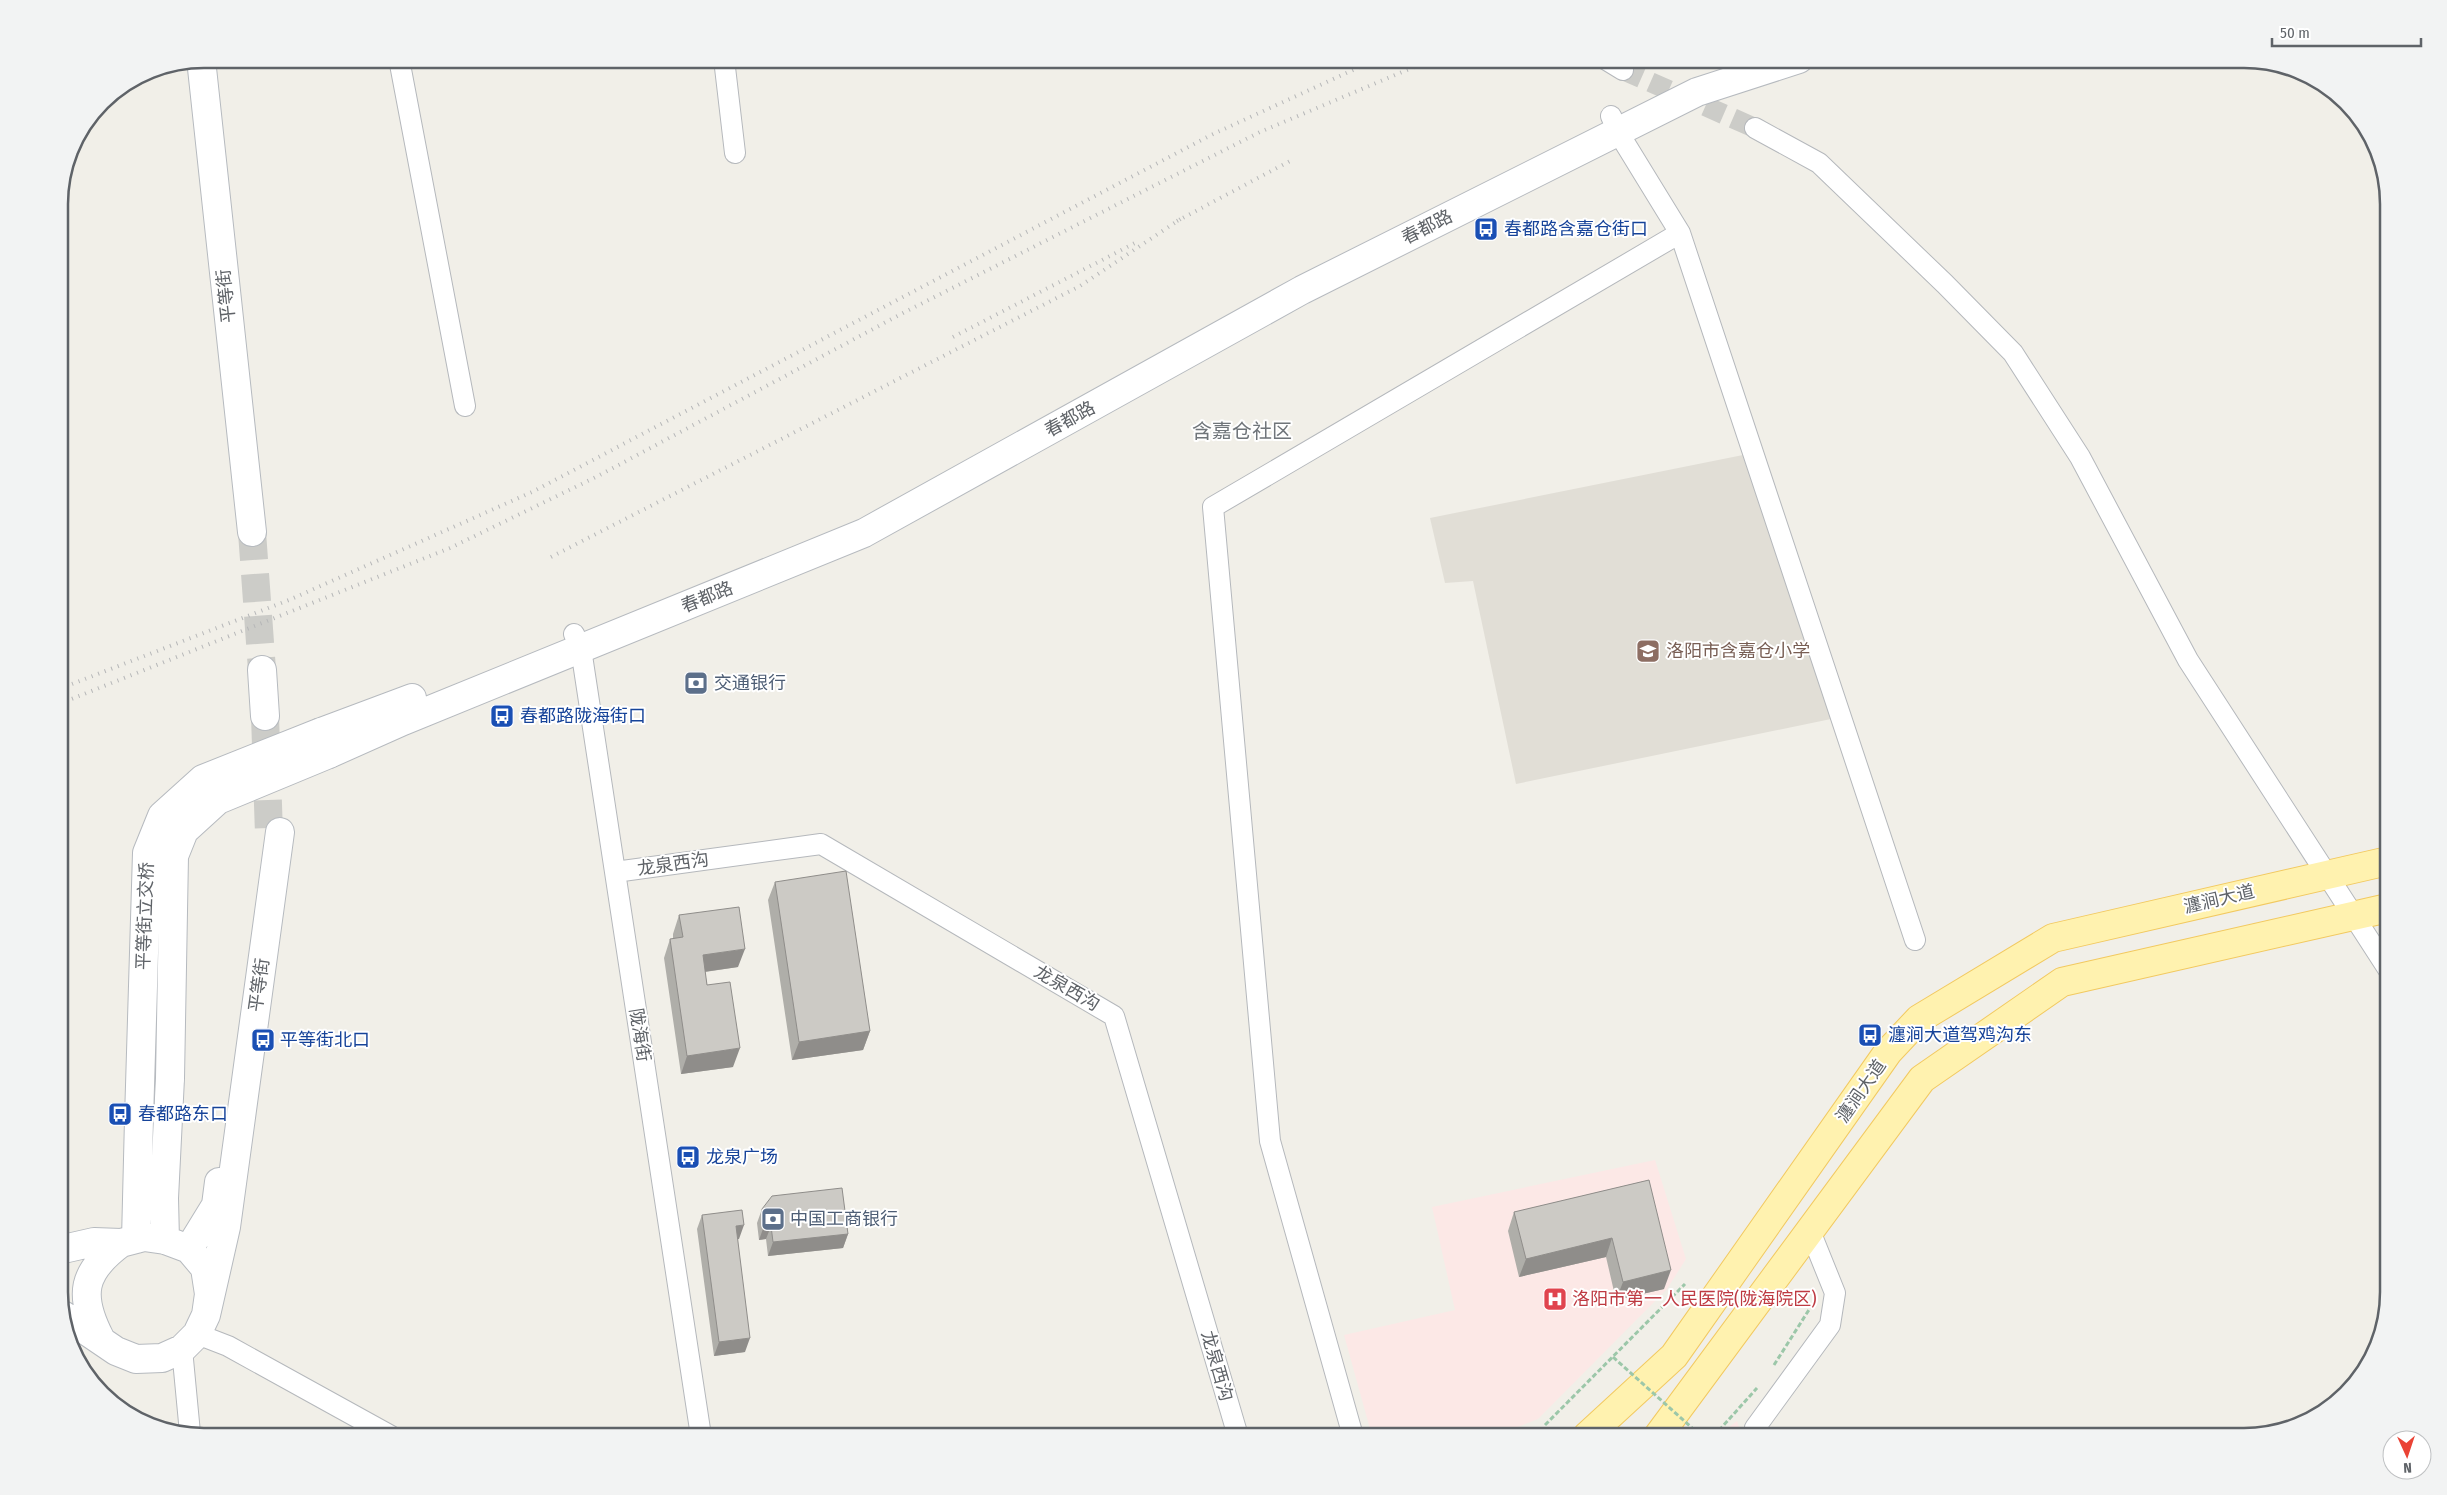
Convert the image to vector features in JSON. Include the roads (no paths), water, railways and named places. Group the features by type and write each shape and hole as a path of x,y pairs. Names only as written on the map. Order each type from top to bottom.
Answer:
{"main road":[{"name":"平等街","path":"202,68 258,532 220,68"},
{"name":"春都路","path":"325,743 403,721 578,642 864,533 1302,290 1614,124 1691,76 1715,68"},
{"name":"春都路","path":"1614,124 1698,92 1771,68"},
{"path":"268,670 271,715"},
{"name":"平等街立交桥","path":"177,1244 164,1198 170,1078 174,856 184,831 218,800 325,743"},
{"name":"平等街立交桥","path":"129,1241 137,1202 147,853 162,816 203,779 325,743"},
{"name":"平等街","path":"177,1244 216,1205 274,833 226,1227 195,1333"},
{"name":"瀍涧大道","path":"1596,1428 1674,1356 1888,1052 1919,1019 2053,938 2380,863"},
{"path":"1664,1428 1922,1079 2062,982 2380,910"},
{"path":"68,1248 94,1242 129,1241 144,1237 177,1244 204,1268 209,1294 195,1333 162,1358 136,1359 116,1351 100,1338 70,1320"},
{"path":"100,1338 88,1316 86,1298 90,1277 101,1259 129,1241"}],"street":[{"path":"401,68 465,406"},
{"path":"725,68 735,153"},
{"path":"1614,124 1680,233 1915,940"},
{"path":"1755,128 1819,163 1945,284 2012,353 2080,457 2188,660 2380,956"},
{"path":"1351,1428 1270,1141 1213,507 1680,233"},
{"name":"陇海街","path":"578,642 700,1428"},
{"name":"龙泉西沟","path":"615,872 822,844 1114,1016 1236,1428"},
{"path":"1756,1428 1830,1326 1835,1293 1810,1231"},
{"path":"190,1426 195,1333 228,1346 377,1428"}],"tunnel":[{"path":"1623,70 1755,128"},
{"path":"252,532 262,670"},
{"path":"265,716 269,834"}],"railway":[{"path":"68,686 289,600 532,492 1211,135 1357,68"},
{"path":"68,700 450,548 598,476 903,313 1260,132 1412,68"},
{"path":"1177,221 1290,161"},
{"path":"551,557 1080,286 1182,218"},
{"path":"953,337 1135,243"}],"place":[{"name":"春都路含嘉仓街口","path":"1486,229"},
{"name":"洛阳市含嘉仓小学","path":"1648,651"},
{"name":"交通银行","path":"696,683"},
{"name":"春都路陇海街口","path":"502,716"},
{"name":"瀍涧大道驾鸡沟东","path":"1870,1035"},
{"name":"平等街北口","path":"263,1040"},
{"name":"春都路东口","path":"120,1114"},
{"name":"龙泉广场","path":"688,1157"},
{"name":"中国工商银行","path":"773,1219"},
{"name":"洛阳市第一人民医院(陇海院区)","path":"1555,1299"}],"district":[{"name":"含嘉仓社区","path":"1242,431"}]}
